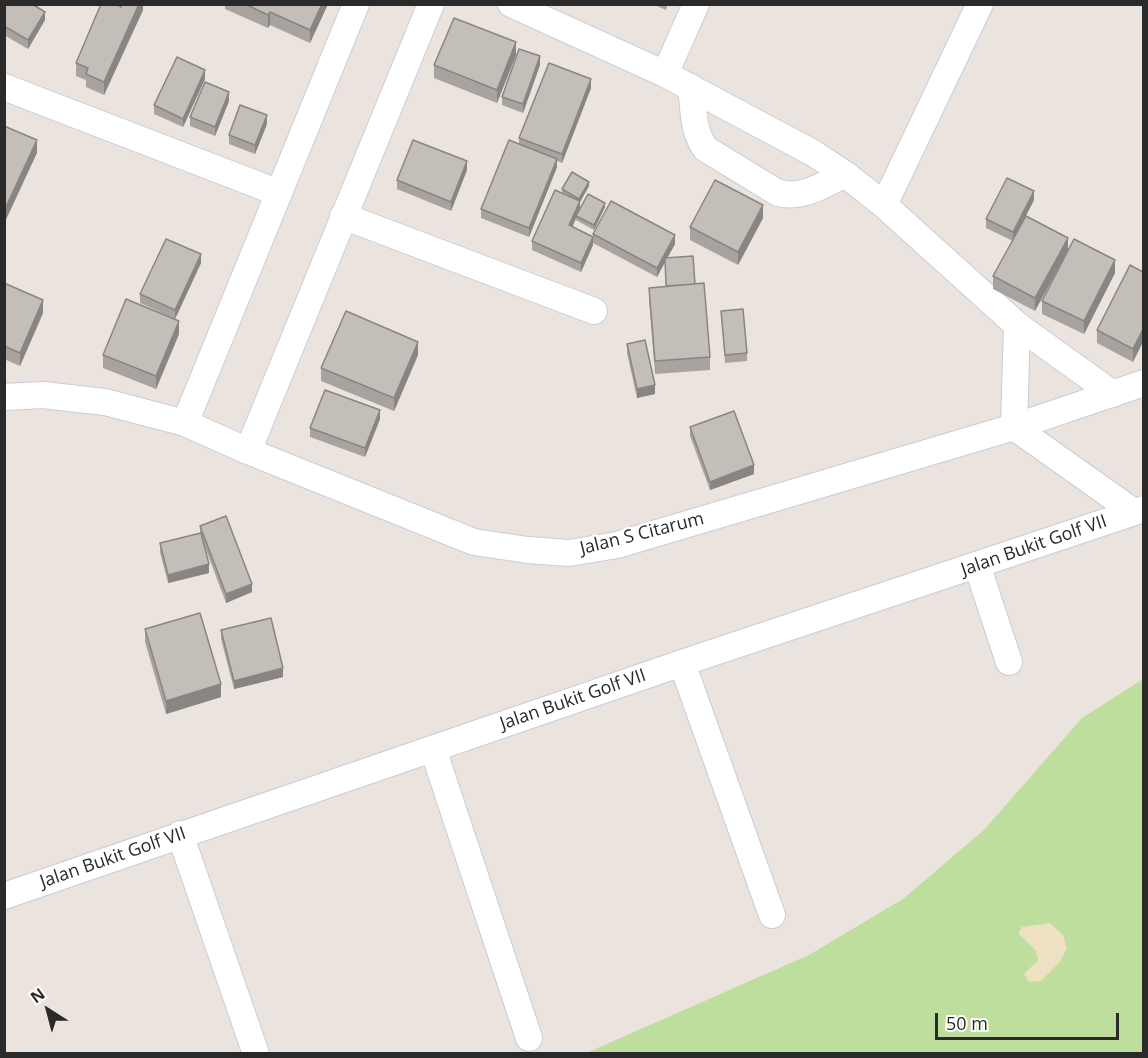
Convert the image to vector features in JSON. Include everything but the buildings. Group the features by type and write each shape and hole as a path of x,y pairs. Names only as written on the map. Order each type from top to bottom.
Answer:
{"street":[{"path":"185,423 356,4"},
{"path":"248,451 431,4"},
{"path":"511,4 665,74 813,153 885,205 1017,325 1113,394"},
{"path":"665,74 696,4"},
{"path":"885,205 980,4"},
{"path":"4,87 279,193"},
{"path":"691,87 696,130 699,140 706,149 778,193 790,196 801,195 845,174"},
{"path":"343,216 594,310"},
{"path":"1017,325 1014,427 1139,511"},
{"name":"Jalan S Citarum","path":"4,397 43,395 105,402 185,423 248,451 474,542 569,553 617,545 1014,427 1143,383"},
{"name":"Jalan Bukit Golf VII","path":"4,896 682,663 1139,511"},
{"path":"977,565 1009,662"},
{"path":"682,663 772,915"},
{"path":"433,749 528,1038"},
{"path":"180,834 256,1053"}],"green space":[{"path":"1143,679 1143,1053 584,1054 809,955 903,899 984,830 1082,718"}],"sand":[{"path":"1050,923 1063,935 1067,949 1059,963 1041,981 1029,982 1024,974 1038,960 1036,951 1018,933 1022,927"}]}
